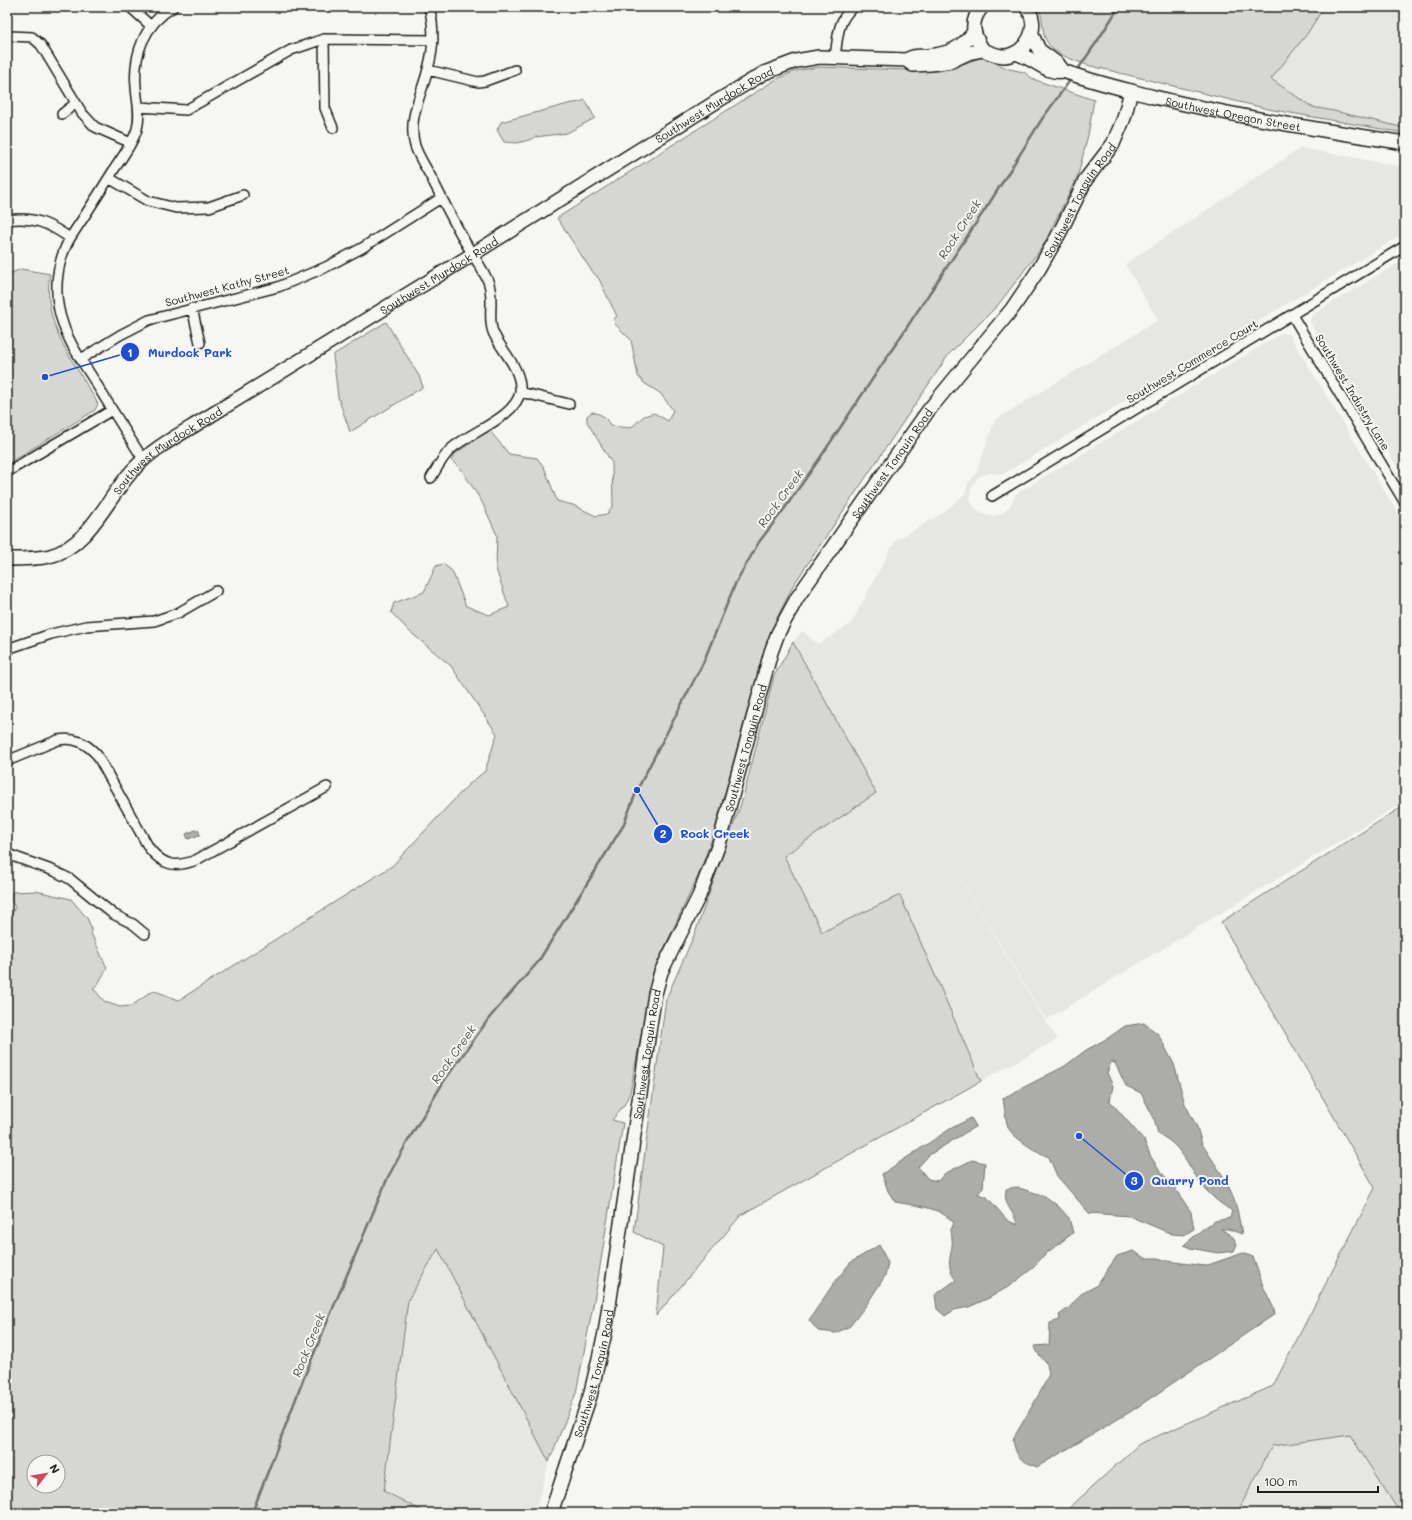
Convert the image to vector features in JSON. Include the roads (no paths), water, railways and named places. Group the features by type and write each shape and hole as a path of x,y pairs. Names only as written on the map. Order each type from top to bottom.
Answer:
{"main road":[{"path":"981,7 975,19 974,32 975,37 983,50"},
{"name":"Southwest Oregon Street","path":"1026,7 1030,11 1032,19 1032,35 1039,50 1058,64 1063,71"},
{"name":"Southwest Murdock Road","path":"906,60 914,56 937,54 957,49 974,32"},
{"path":"1016,53 1025,46 1032,35"},
{"name":"Southwest Murdock Road","path":"7,559 51,555 75,543 84,534 113,494 143,460 194,425 473,254 748,81 764,73 796,61 819,57 835,56 906,60 914,65 950,61 968,53 983,50"},
{"name":"Southwest Oregon Street","path":"983,50 1004,56 1016,53 1024,55 1056,73 1063,71 1131,91 1204,109 1275,123 1405,143"},
{"name":"Southwest Tonquin Road","path":"551,1513 592,1390 605,1333 657,985 667,959 699,896 714,858 769,659 778,633 797,598 928,410 1012,309 1027,288 1054,243 1086,179 1095,165 1113,144 1124,118 1131,91"}],"street":[{"path":"130,7 150,26"},
{"path":"143,460 81,359 62,323 57,297 57,287 59,269 66,246 131,143 138,124 139,107 135,74 140,44 150,26 172,7"},
{"path":"429,7 433,22 433,40 428,70 414,114 413,130 415,144 418,153 441,198 488,282 492,299 490,318 492,331 515,367 519,380 520,392 513,406 501,417 449,450 431,478"},
{"path":"835,56 839,25 846,12 853,7"},
{"path":"10,36 32,37 41,44 82,113 95,127 131,143"},
{"path":"139,107 186,110 291,50 324,39 433,40"},
{"path":"324,39 325,108 333,128"},
{"path":"428,70 478,82 485,81 515,70"},
{"path":"62,114 76,103"},
{"path":"110,178 148,201 176,208 210,207 243,195"},
{"name":"Southwest Kathy Street","path":"81,359 120,335 149,320 278,287 326,267 362,248 441,198"},
{"path":"7,220 27,219 42,222 56,228 70,238"},
{"name":"Southwest Commerce Court","path":"992,496 1405,246"},
{"path":"192,308 200,343"},
{"name":"Southwest Industry Lane","path":"1292,315 1405,503"},
{"path":"520,392 569,404"},
{"path":"7,472 112,410"},
{"path":"7,649 51,634 86,626 154,621 178,613 216,591"},
{"path":"7,761 58,740 66,739 80,741 90,748 97,756 154,855 163,862 180,865 196,860 327,787"},
{"path":"7,854 54,871 70,879 113,914 133,924 145,934"}],"waterway":[{"name":"Rock Creek","path":"1076,72 1119,7"},
{"name":"Rock Creek","path":"252,1513 305,1375 388,1177 409,1139 444,1081 490,1017 538,962 623,826 637,790 703,663 736,582 759,542 820,458 990,202 1042,119 1071,79"}],"place":[{"name":"Murdock Park","path":"45,377"},
{"name":"Rock Creek","path":"637,790"},
{"name":"Quarry Pond","path":"1079,1136"}]}
